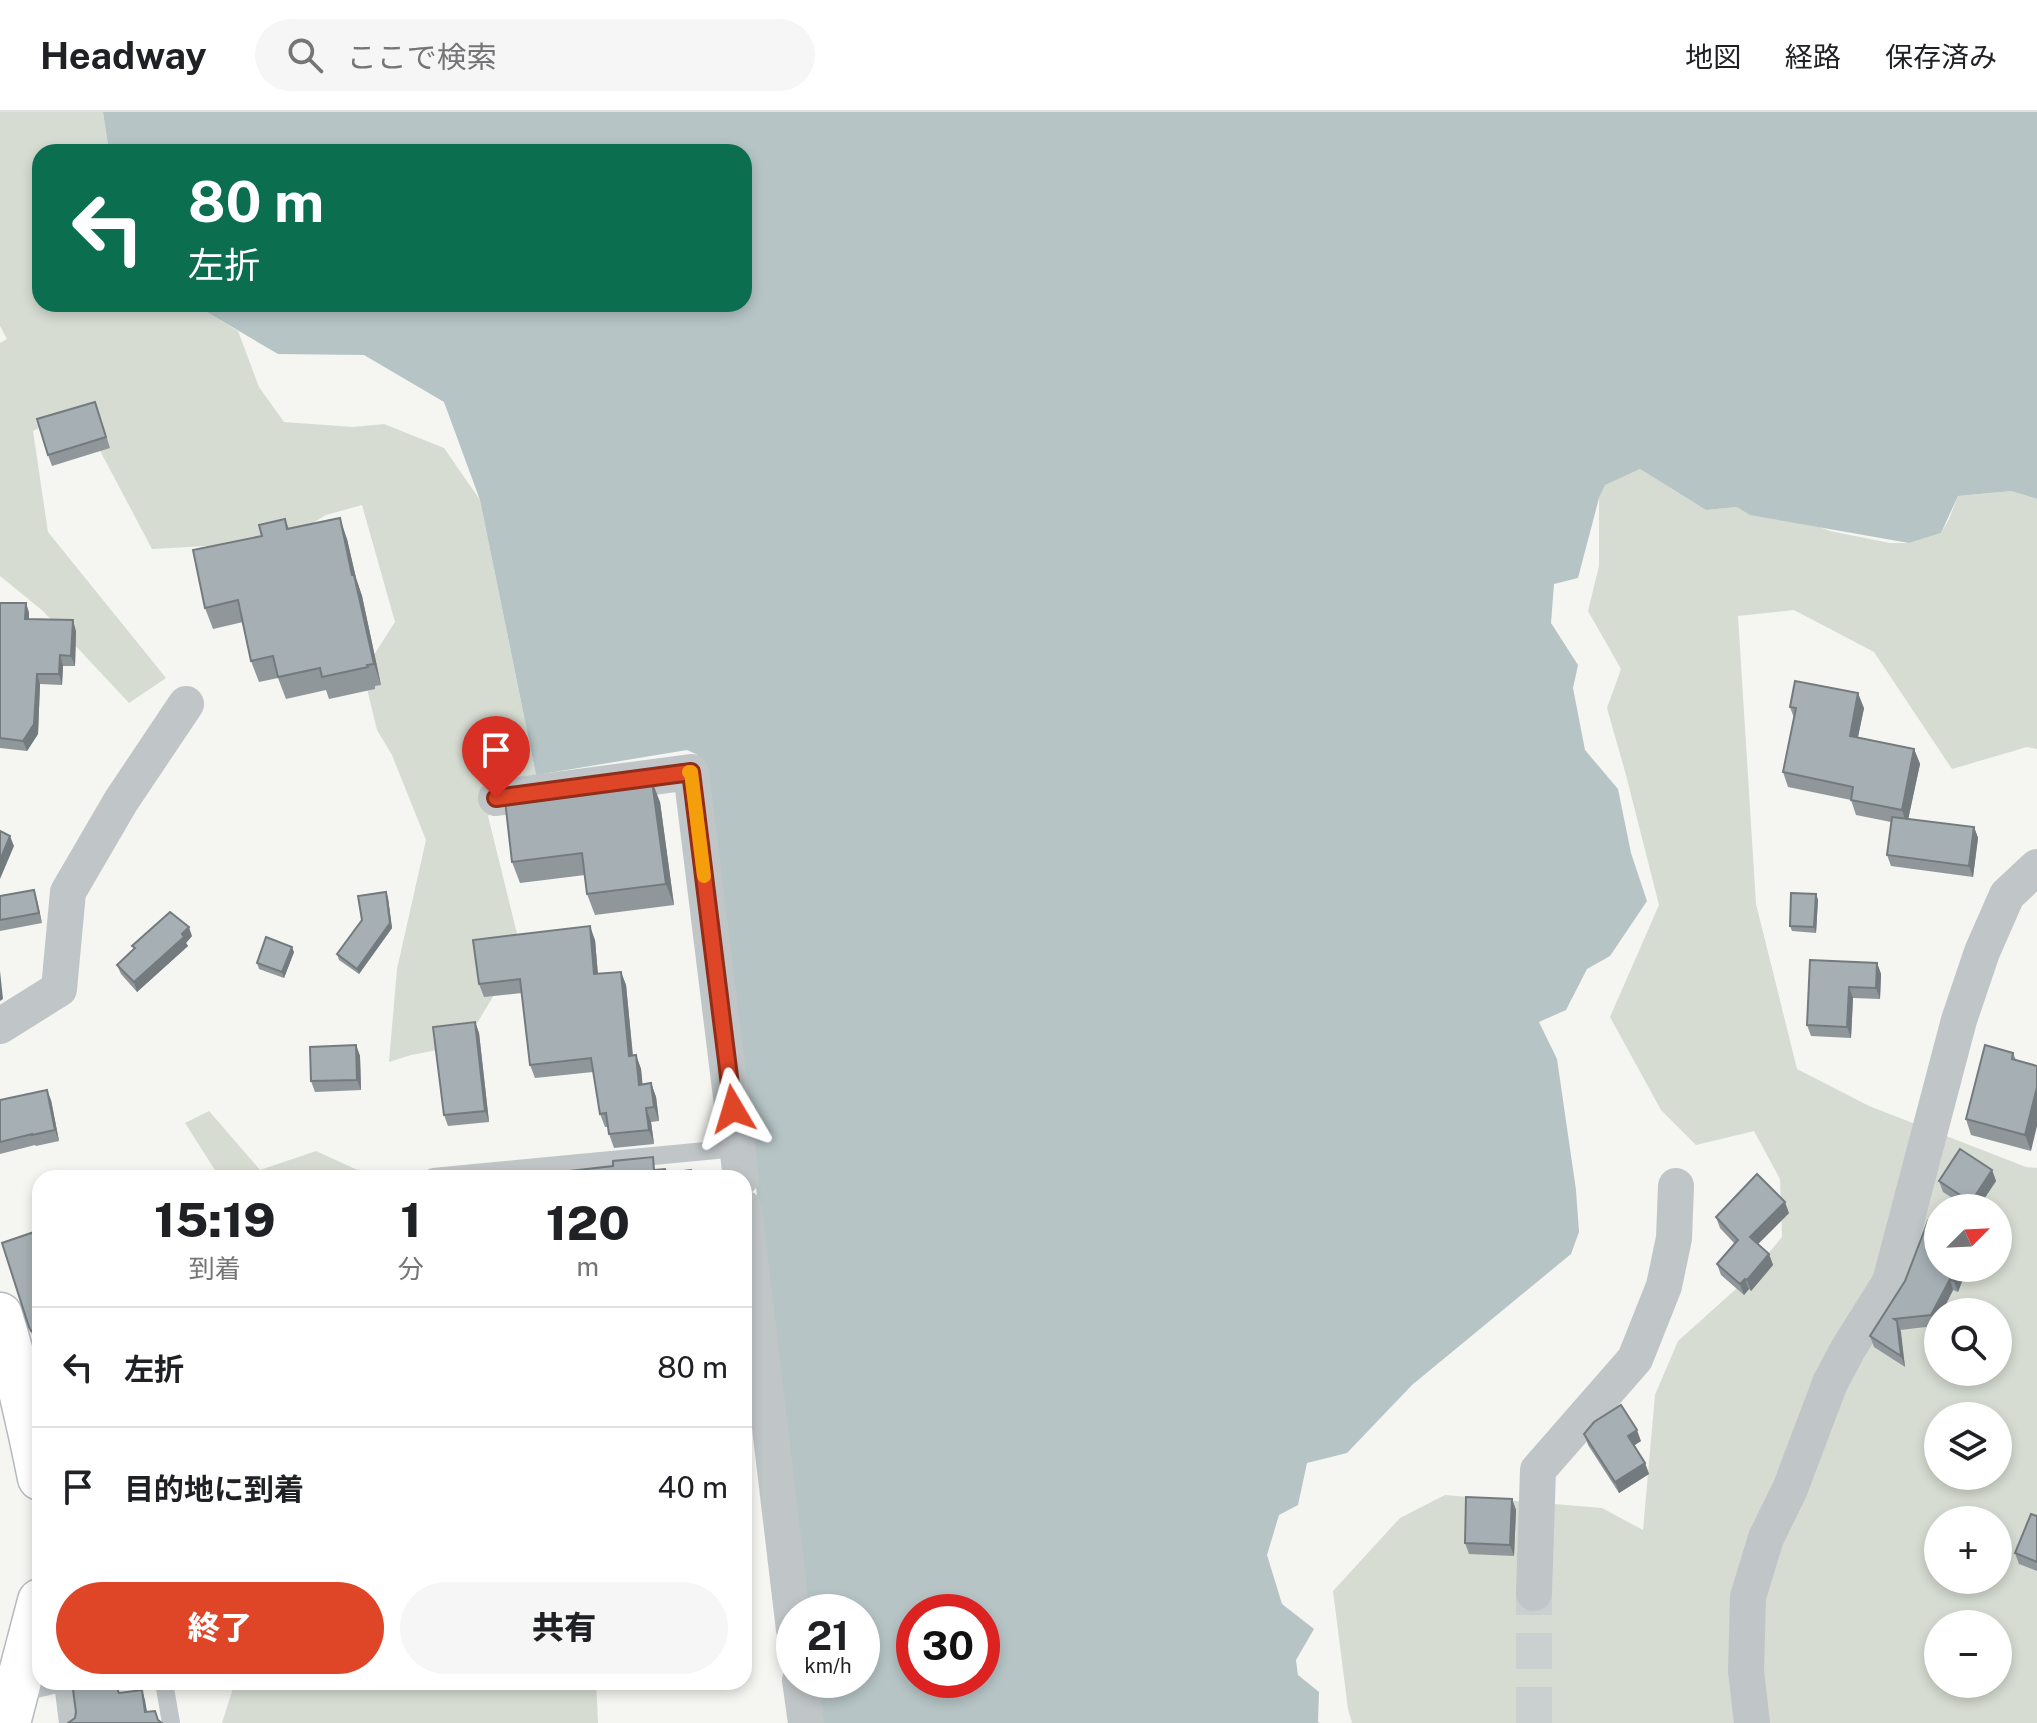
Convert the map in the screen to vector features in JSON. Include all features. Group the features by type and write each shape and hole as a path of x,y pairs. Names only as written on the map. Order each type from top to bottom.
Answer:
{"street":[{"path":"0,1026 59,989 68,892 121,801 186,704"},
{"path":"496,798 691,772 739,1163"},
{"path":"1752,1723 1746,1671 1748,1597 1766,1538 1790,1489 1830,1383 1890,1282 1959,1020 1982,952 2007,895 2037,867"},
{"path":"1534,1593 1538,1470 1635,1359 1664,1286 1674,1238 1676,1186"},
{"path":"752,1276 790,1594"},
{"path":"0,1315 13,1356 13,1410 32,1458"},
{"path":"12,1708 32,1632"},
{"path":"803,1698 806,1723"}],"lane":[{"path":"586,1170 739,1163"},
{"path":"12,1708 48,1690"},
{"path":"65,1690 68,1723"},
{"path":"165,1690 171,1723"}],"shaded area":[{"path":"0,112 103,112 108,144 32,144 32,312 206,312 238,331 259,387 284,422 353,427 384,424 444,448 480,500 536,775 488,816 521,950 464,1045 389,1062 397,969 426,840 392,755 377,730 363,672 395,622 362,505 326,515 281,542 152,549 78,409 33,431 48,532 166,678 129,703 43,611 0,576 0,343 7,339 0,326"},
{"path":"103,112 2037,112 2037,499 2011,491 1958,496 1941,533 1909,543 1750,515 1737,507 1706,510 1640,469 1605,485 1578,578 1554,584 1551,623 1578,665 1573,688 1585,750 1618,789 1631,853 1647,901 1610,956 1587,969 1566,1010 1539,1022 1557,1059 1579,1232 1571,1254 1412,1385 1347,1453 1307,1463 1298,1505 1279,1515 1267,1555 1282,1604 1314,1629 1296,1660 1298,1675 1319,1692 1320,1723 820,1723 817,1698 880,1698 880,1594 805,1594 705,762 687,750 536,775 480,500 444,402 364,355 278,354 207,312 752,312 752,144 108,144"},
{"path":"1640,469 1706,510 1737,507 1890,543 1909,543 1941,533 1958,496 2011,491 2037,499 2037,749 2027,747 1952,769 1874,652 1794,610 1738,616 1756,904 1797,1069 1869,1106 2026,1167 2037,1168 2037,1723 1352,1723 1333,1591 1400,1518 1445,1495 1602,1508 1643,1530 1655,1395 1678,1341 1746,1280 1782,1237 1780,1179 1754,1131 1696,1145 1661,1110 1610,1017 1659,905 1607,708 1621,669 1588,611 1599,566 1599,498 1605,484"},
{"path":"209,1111 260,1170 215,1170 185,1123"},
{"path":"316,1151 358,1170 260,1170"},
{"path":"232,1690 596,1690 598,1723 222,1723"}],"building":[{"path":"95,402 106,437 48,455 37,419"},
{"path":"340,518 374,664 322,677 320,668 278,677 273,656 251,661 238,600 205,608 193,550 262,536 259,525 285,519 287,529"},
{"path":"0,603 26,603 25,619 73,620 71,656 60,655 59,674 37,674 34,724 23,741 0,738"},
{"path":"1795,681 1858,693 1850,736 1914,749 1902,810 1851,800 1853,787 1783,772 1796,708 1790,707"},
{"path":"652,781 666,884 587,894 582,853 512,862 505,800"},
{"path":"1892,817 1974,827 1969,866 1887,855"},
{"path":"0,831 10,836 0,860"},
{"path":"34,890 39,913 0,920 0,896"},
{"path":"386,892 390,923 357,969 337,954 362,920 358,896"},
{"path":"1791,893 1816,894 1814,927 1790,926"},
{"path":"170,912 189,927 182,934 184,937 134,982 117,965 135,948 132,946"},
{"path":"590,926 594,974 621,972 629,1056 636,1055 639,1085 651,1083 654,1107 646,1108 649,1130 609,1134 606,1113 600,1114 591,1058 530,1065 520,979 479,984 473,940"},
{"path":"266,937 292,947 282,972 257,963"},
{"path":"1810,960 1877,963 1876,988 1849,987 1847,1027 1807,1025"},
{"path":"475,1022 485,1111 444,1115 433,1027"},
{"path":"356,1045 357,1080 311,1081 310,1047"},
{"path":"1985,1045 2013,1053 2012,1059 2037,1066 2037,1087 2025,1135 1966,1119"},
{"path":"47,1090 55,1130 0,1142 0,1100"},
{"path":"1960,1149 1992,1170 1976,1194 1959,1194 1939,1181"},
{"path":"653,1157 654,1170 579,1170 613,1166 613,1161"},
{"path":"1757,1174 1785,1202 1750,1237 1769,1254 1740,1284 1717,1264 1738,1240 1716,1217"},
{"path":"1924,1231 1924,1282 1948,1282 1940,1298 1924,1298 1924,1316 1894,1319 1897,1321 1901,1356 1870,1336 1905,1281"},
{"path":"32,1233 31,1331 29,1327 2,1243"},
{"path":"1621,1405 1637,1430 1628,1436 1645,1463 1615,1482 1584,1434 1594,1422"},
{"path":"1466,1497 1512,1499 1510,1545 1465,1543"},
{"path":"2031,1514 2037,1516 2037,1562 2015,1553"},
{"path":"73,1690 118,1690 119,1693 142,1690 145,1712 155,1711 162,1723 68,1723 75,1718"}],"tunnel":[{"path":"1534,1593 1534,1723"}],"slow traffic":[{"path":"689,772 704,876"}],"route":[{"path":"496,798 691,772 733,1109"}]}
